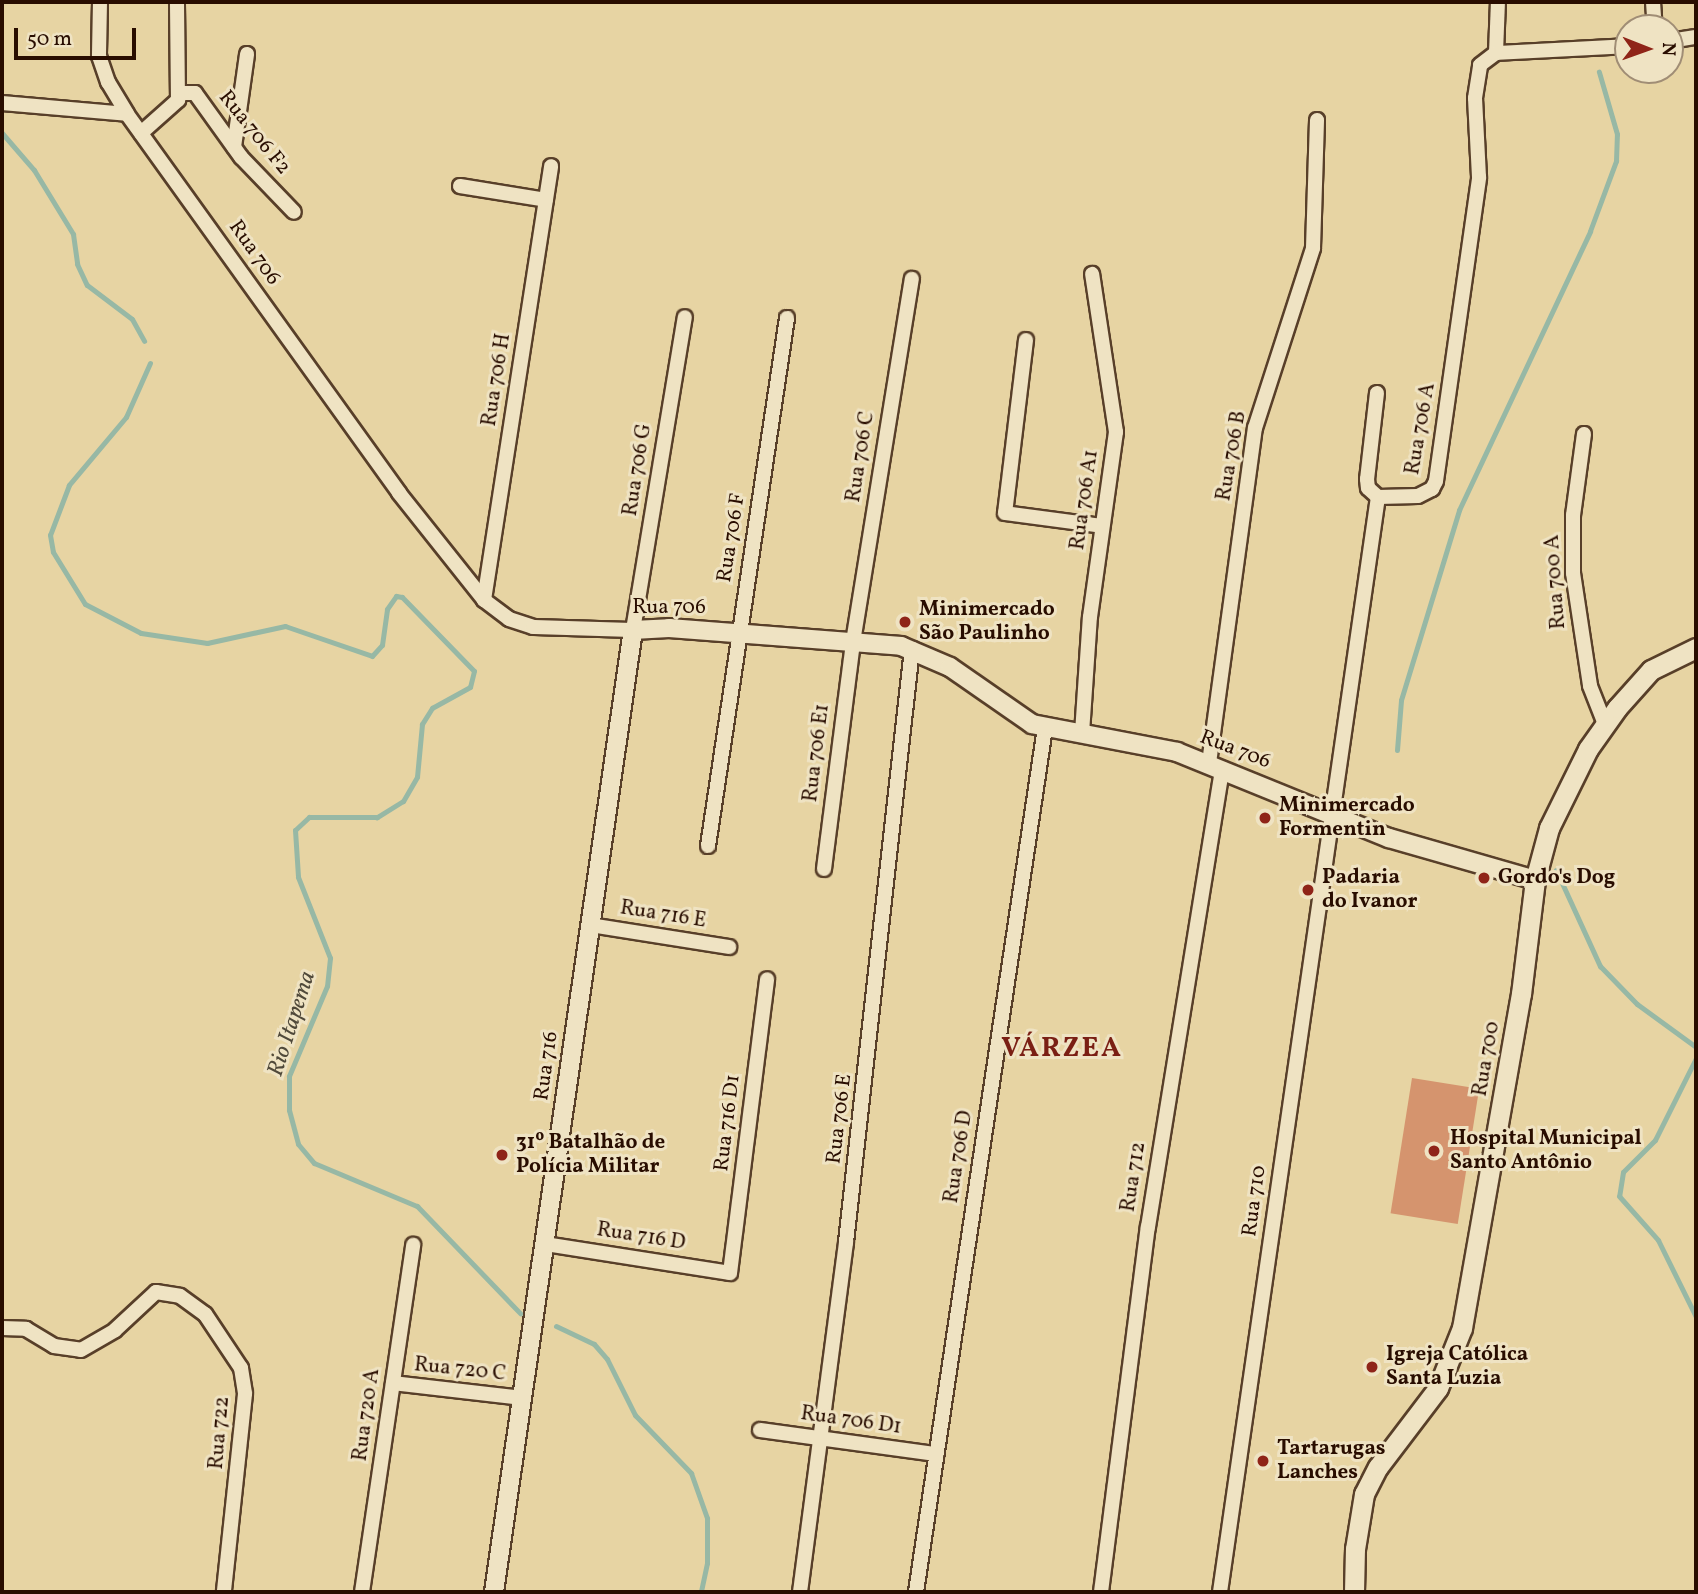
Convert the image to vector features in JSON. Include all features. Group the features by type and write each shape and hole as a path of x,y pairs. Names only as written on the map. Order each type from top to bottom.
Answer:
{"main road":[{"name":"Rua 700","path":"1354,1592 1355,1549 1364,1494 1378,1467 1438,1388 1462,1328 1521,994 1535,880 1549,828 1605,724 1651,670 1696,648"}],"street":[{"name":"Rua 706","path":"100,2 99,57 108,82 127,114 383,472 484,600 509,619 533,627 739,633 912,649 950,667 1021,718 1045,727 1161,747 1215,766 1389,838 1535,880"},
{"path":"141,133 178,100 177,2"},
{"path":"1498,2 1496,53 1614,47"},
{"name":"Rua 706 A","path":"1378,497 1418,496 1432,489 1436,481 1479,177 1477,77 1485,58 1496,53"},
{"path":"234,147 247,54"},
{"name":"Rua 706 F2","path":"178,93 195,93 234,147 294,212"},
{"path":"2,103 127,114"},
{"name":"Rua 706 B","path":"1215,766 1255,428 1313,248 1317,120"},
{"name":"Rua 706 H","path":"484,600 551,166"},
{"path":"460,186 546,200"},
{"name":"Rua 706 A1","path":"1082,733 1090,617 1116,415 1092,274"},
{"name":"Rua 706 C","path":"853,642 912,279"},
{"name":"Rua 706 G","path":"633,630 685,317"},
{"name":"Rua 706 F","path":"708,846 787,318"},
{"path":"1026,340 1005,513 1102,526"},
{"path":"1332,815 1378,497 1368,488 1367,479 1377,393"},
{"name":"Rua 700 A","path":"1584,434 1573,515 1573,573 1590,686 1605,724"},
{"name":"Rua 716","path":"494,1592 633,630"},
{"name":"Rua 706 E1","path":"824,869 853,642"},
{"name":"Rua 706 E","path":"800,1592 888,891 912,649"},
{"name":"Rua 706 D","path":"916,1592 1045,727"},
{"name":"Rua 712","path":"1101,1592 1150,1214 1215,766"},
{"name":"Rua 710","path":"1220,1592 1332,815"},
{"name":"Rua 716 E","path":"590,925 729,947"},
{"name":"Rua 716 D1","path":"730,1272 767,979"},
{"name":"Rua 716 D","path":"545,1244 730,1272"},
{"name":"Rua 720 A","path":"362,1592 413,1245"},
{"name":"Rua 722","path":"2,1328 26,1329 54,1346 81,1350 116,1330 156,1292 180,1296 205,1314 241,1368 245,1394 224,1592"},
{"name":"Rua 720 C","path":"393,1383 522,1398"},
{"name":"Rua 706 D1","path":"760,1430 936,1454"}],"building":[{"name":"Hospital Municipal Santo Antônio","path":"1412,1078 1479,1089 1458,1224 1391,1213"}],"waterway":[{"path":"1397,750 1401,700 1459,510 1590,231 1616,161 1617,134 1599,72"},
{"name":"Rio Itapema","path":"2,133 34,170 73,234 77,264 87,285 132,319 144,341"},
{"name":"Rio Itapema","path":"150,363 126,417 69,485 50,535 53,552 85,604 141,633 207,643 285,626 372,656 382,645 387,609 396,596 402,597 474,671 470,687 432,708 422,724 417,777 403,801 377,817 309,817 295,830 298,877 330,958 327,986 289,1076 289,1110 298,1144 314,1163 417,1206 520,1313"},
{"path":"1556,870 1600,966 1637,1004 1696,1047"},
{"path":"1696,1058 1655,1140 1623,1172 1619,1196 1658,1240 1696,1317"},
{"name":"Rio Itapema","path":"556,1326 594,1344 607,1359 635,1415 691,1473 707,1518 707,1563 701,1592"}],"place":[{"name":"Minimercado São Paulinho","path":"905,622"},
{"name":"Minimercado Formentin","path":"1265,818"},
{"name":"Gordo's Dog","path":"1484,878"},
{"name":"Padaria do Ivanor","path":"1308,890"},
{"name":"Hospital Municipal Santo Antônio","path":"1434,1151"},
{"name":"31º Batalhão de Polícia Militar","path":"502,1155"},
{"name":"Igreja Católica Santa Luzia","path":"1372,1367"},
{"name":"Tartarugas Lanches","path":"1263,1461"}],"district":[{"name":"VÁRZEA","path":"1062,1049"}]}
